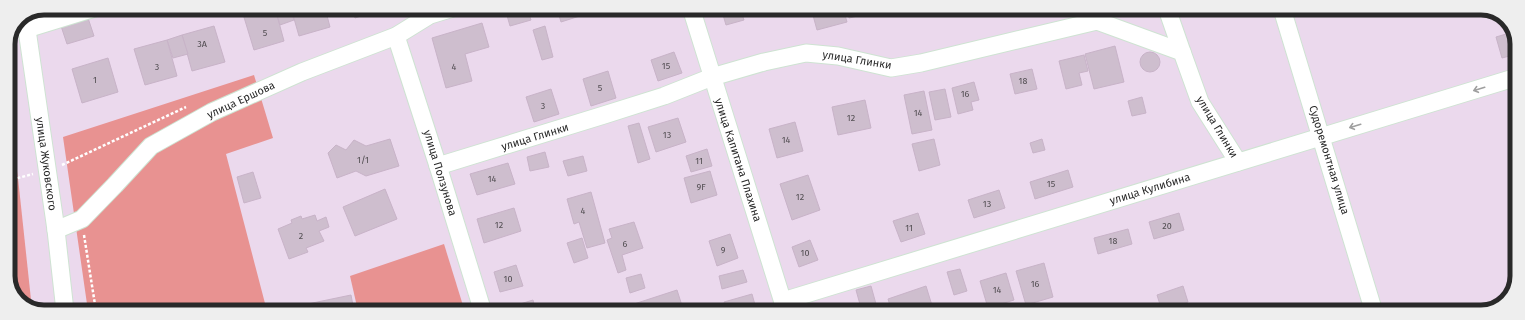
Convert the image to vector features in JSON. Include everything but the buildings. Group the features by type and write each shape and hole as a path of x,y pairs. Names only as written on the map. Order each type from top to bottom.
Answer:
{"street":[{"path":"26,23 63,15"},
{"name":"улица Ершова","path":"56,230 82,219 151,146 212,112 302,72 396,36 433,15"},
{"name":"улица Капитана Плахина","path":"693,15 784,305"},
{"path":"1169,15 1182,52"},
{"name":"Судоремонтная улица","path":"1284,15 1322,136 1372,305"},
{"name":"улица Глинки","path":"438,166 612,113 664,96 712,77 764,62 806,53 838,56 891,68 921,63 1097,21 1182,52 1200,102 1238,162"},
{"name":"улица Жуковского","path":"26,23 56,230 64,305"},
{"name":"улица Ползунова","path":"396,36 481,305"},
{"name":"улица Кулибина","path":"787,305 1238,162 1510,79"}],"path":[{"path":"15,182 18,178 32,174"},
{"path":"82,219 95,305"}],"shaded area":[{"path":"254,75 273,138 226,154 265,305 87,305 63,137"},
{"path":"15,157 31,302 22,295 17,287 15,278"},
{"path":"444,244 463,305 357,305 350,276"}]}
